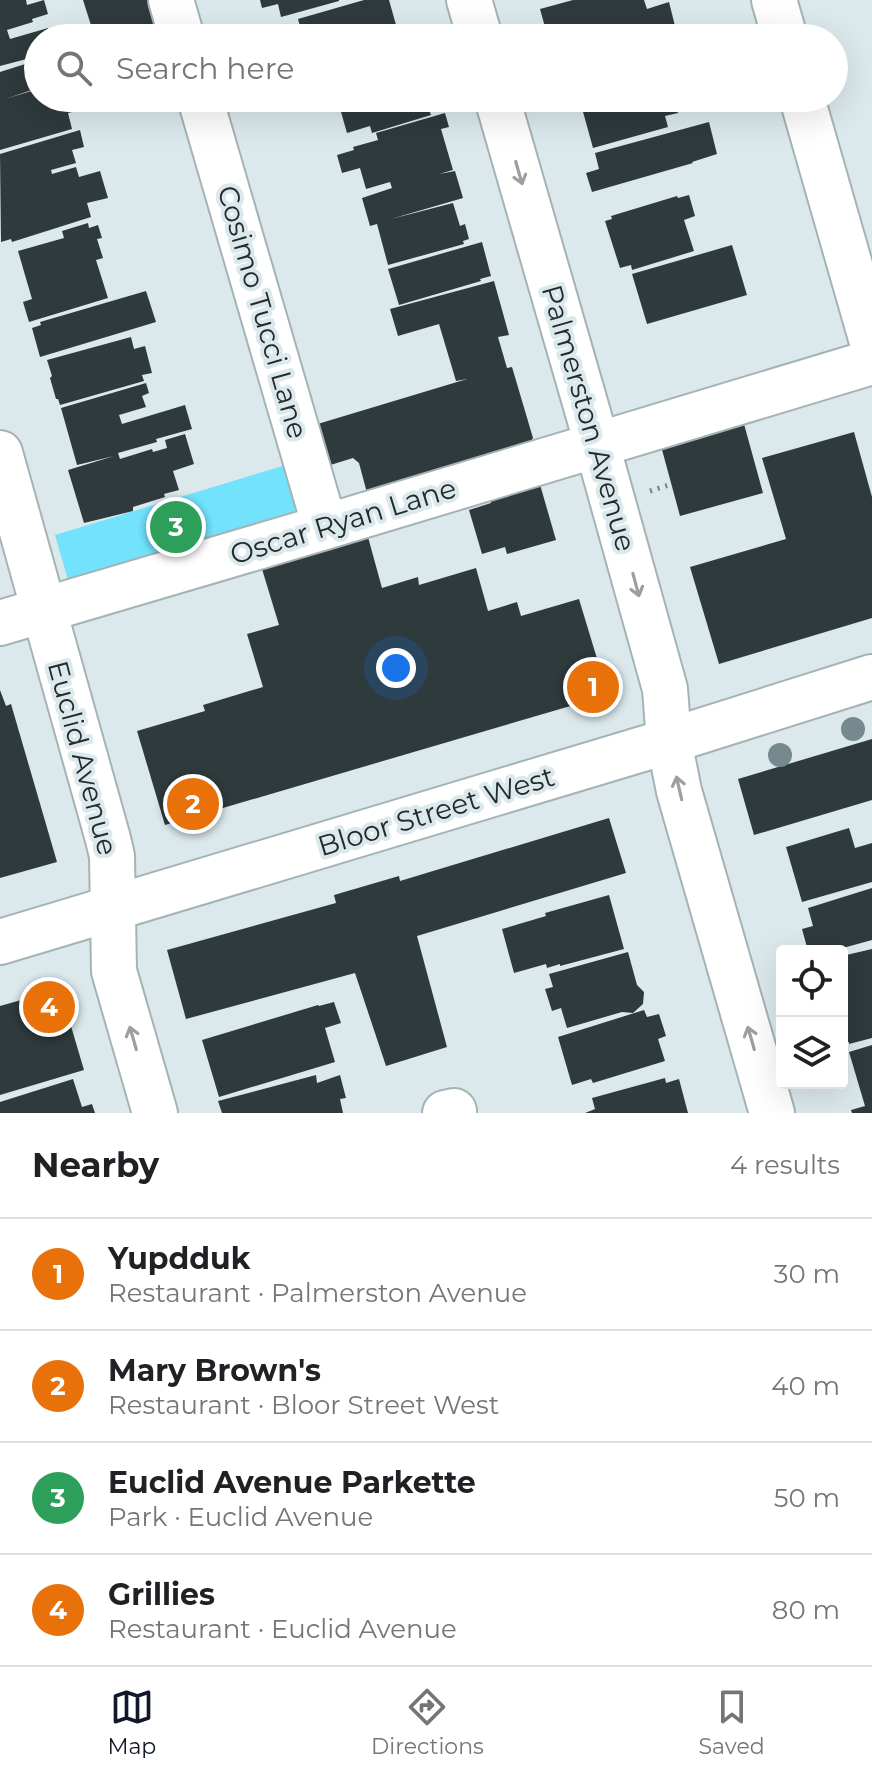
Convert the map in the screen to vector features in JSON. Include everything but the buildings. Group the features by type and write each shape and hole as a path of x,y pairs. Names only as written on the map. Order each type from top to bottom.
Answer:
{"street":[{"path":"171,0 178,24"},
{"path":"469,0 476,24"},
{"path":"774,0 781,24"},
{"name":"Cosimo Tucci Lane","path":"204,112 325,527"},
{"name":"Palmerston Avenue","path":"501,112 665,689 669,741 679,791 772,1113"},
{"path":"806,112 872,342"},
{"name":"Oscar Ryan Lane","path":"0,623 872,362"},
{"name":"Euclid Avenue","path":"0,453 112,856 114,971 155,1113"},
{"name":"Bloor Street West","path":"0,942 872,677"},
{"path":"445,1113 454,1113"}],"shaded area":[{"path":"289,464 299,501 298,519 70,587 55,535"}],"place":[{"name":"Euclid Avenue Parkette","path":"176,527"},
{"name":"Yupdduk","path":"593,687"},
{"name":"Mary Brown's","path":"193,804"},
{"name":"Grillies","path":"49,1007"}]}
